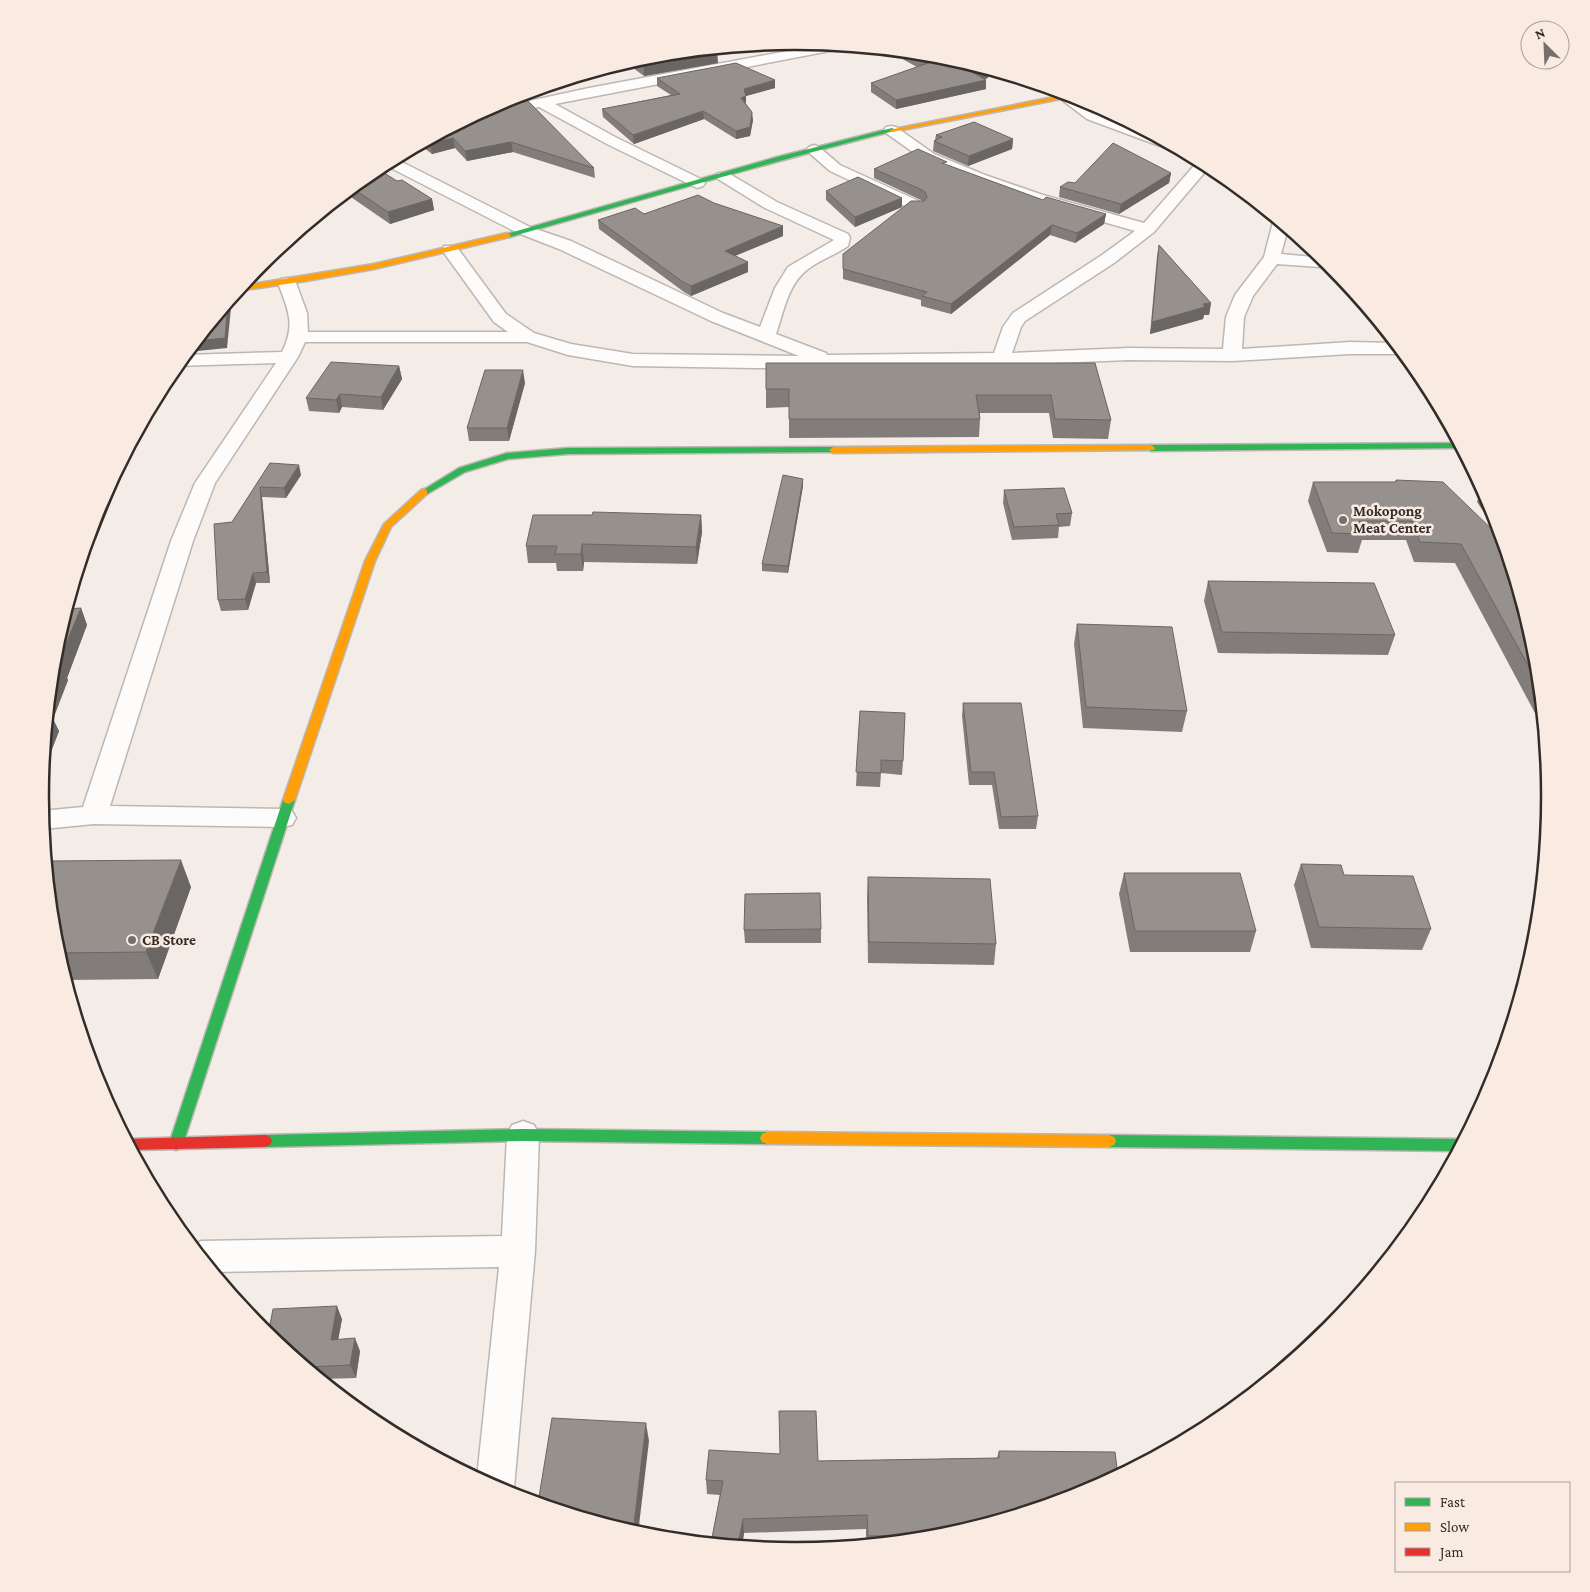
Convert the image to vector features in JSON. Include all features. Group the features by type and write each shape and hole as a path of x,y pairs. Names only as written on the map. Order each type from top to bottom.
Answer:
{"street":[{"path":"501,110 793,50"},
{"path":"578,83 589,92"},
{"path":"248,289 287,283 450,250 723,176 779,158 891,130 1058,98"},
{"path":"541,102 612,141 697,183"},
{"path":"1083,108 1092,116 1132,131"},
{"path":"891,130 929,157 980,178 1037,198 1148,229"},
{"path":"814,150 835,168 917,206"},
{"path":"397,166 524,230 565,244 717,317 829,361"},
{"path":"1001,359 1012,327 1018,317 1108,259 1148,229 1199,169"},
{"path":"723,176 771,205 842,238 842,242 837,246 791,273 785,283 766,336"},
{"path":"1232,355 1235,317 1244,295 1272,258 1279,228"},
{"path":"450,250 500,318 528,337 568,350 633,360 829,361 1001,359 1129,354 1232,355 1350,348 1392,349"},
{"path":"1272,258 1317,263"},
{"path":"94,815 182,541 205,483 289,357 299,337 301,322 287,283"},
{"path":"299,337 528,337"},
{"path":"190,361 289,357"},
{"path":"176,1144 370,561 387,526 419,495 462,470 507,456 568,451 1453,446"},
{"path":"49,819 94,815 283,818"},
{"path":"496,1479 518,1251 523,1135"},
{"path":"136,1144 523,1135 1454,1145"},
{"path":"212,1261 518,1251"}],"building":[{"path":"717,54 644,67 642,66"},
{"path":"925,61 974,72 972,72 986,80 896,100 871,83 928,63"},
{"path":"736,63 775,80 744,89 746,96 741,98 752,112 750,127 736,131 703,111 633,135 602,109 680,94 657,78"},
{"path":"528,101 594,168 511,142 465,151 453,138 436,142 465,127"},
{"path":"974,122 1013,139 969,156 934,141 942,137 936,135"},
{"path":"1113,143 1171,173 1121,204 1060,187 1068,182 1075,183"},
{"path":"918,149 947,162 942,163 1043,200 1046,197 1106,214 1077,233 1052,225 951,304 922,296 927,292 843,269 843,254 911,201 924,201 927,197 925,192 920,189 874,169"},
{"path":"384,173 397,181 402,180 432,199 388,212 358,192"},
{"path":"858,177 902,198 855,217 826,191"},
{"path":"698,195 714,203 783,226 725,251 748,262 691,286 598,220 635,208 644,214"},
{"path":"1159,245 1211,303 1203,304 1205,307 1152,322"},
{"path":"227,312 225,338 204,340"},
{"path":"331,362 399,366 381,397 340,394 336,400 306,398"},
{"path":"766,363 1095,363 1111,420 1055,419 1051,395 976,395 980,419 789,419 789,389 766,389"},
{"path":"485,370 523,370 507,428 467,428"},
{"path":"270,463 299,465 284,488 260,487 267,572 253,573 245,599 218,600 214,524 232,522"},
{"path":"783,475 803,479 788,566 762,564"},
{"path":"1396,480 1443,482 1491,529 1502,556 1516,603 1530,669 1461,544 1420,542 1412,521 1359,521 1364,534 1332,533 1313,482 1396,482"},
{"path":"1064,488 1072,513 1056,514 1059,525 1014,527 1004,490"},
{"path":"593,512 701,515 696,547 582,544 581,554 555,554 557,546 526,546 533,515 592,515"},
{"path":"1208,581 1374,583 1395,635 1222,632"},
{"path":"81,608 63,652 63,650 73,609"},
{"path":"1077,624 1172,627 1187,711 1086,707"},
{"path":"963,703 1021,703 1038,816 1001,817 994,772 971,772"},
{"path":"860,711 905,713 903,761 881,760 881,773 856,772"},
{"path":"181,860 146,952 66,953 52,861"},
{"path":"1301,864 1341,865 1344,875 1413,876 1431,929 1319,927"},
{"path":"1124,873 1240,873 1256,931 1135,931"},
{"path":"868,877 990,879 996,944 869,942"},
{"path":"820,893 821,929 744,930 745,894"},
{"path":"337,1306 331,1340 355,1338 350,1365 315,1367 270,1326 273,1309"},
{"path":"779,1411 816,1411 818,1461 999,1458 999,1451 1115,1452 1117,1469 1035,1503 941,1528 896,1535 868,1536 867,1515 743,1519 739,1540 712,1537 723,1481 706,1480 709,1450 780,1454"},
{"path":"552,1418 646,1423 634,1524 602,1517 539,1497"}],"traffic: fast":[{"path":"507,235 697,183 779,158 892,130"},
{"path":"1151,448 1453,446"},
{"path":"424,492 462,470 507,456 568,451 833,450"},
{"path":"176,1144 289,800"},
{"path":"265,1141 523,1135 767,1138"},
{"path":"1109,1141 1454,1145"}],"traffic: slow":[{"path":"892,130 1058,98"},
{"path":"249,288 374,266 441,252 507,235"},
{"path":"833,450 1151,448"},
{"path":"289,800 370,561 387,526 424,492"},
{"path":"767,1138 1109,1141"}],"traffic: jam":[{"path":"136,1144 265,1141"}],"place":[{"name":"Mokopong Meat Center","path":"1343,520"},
{"name":"CB Store","path":"132,940"}]}
